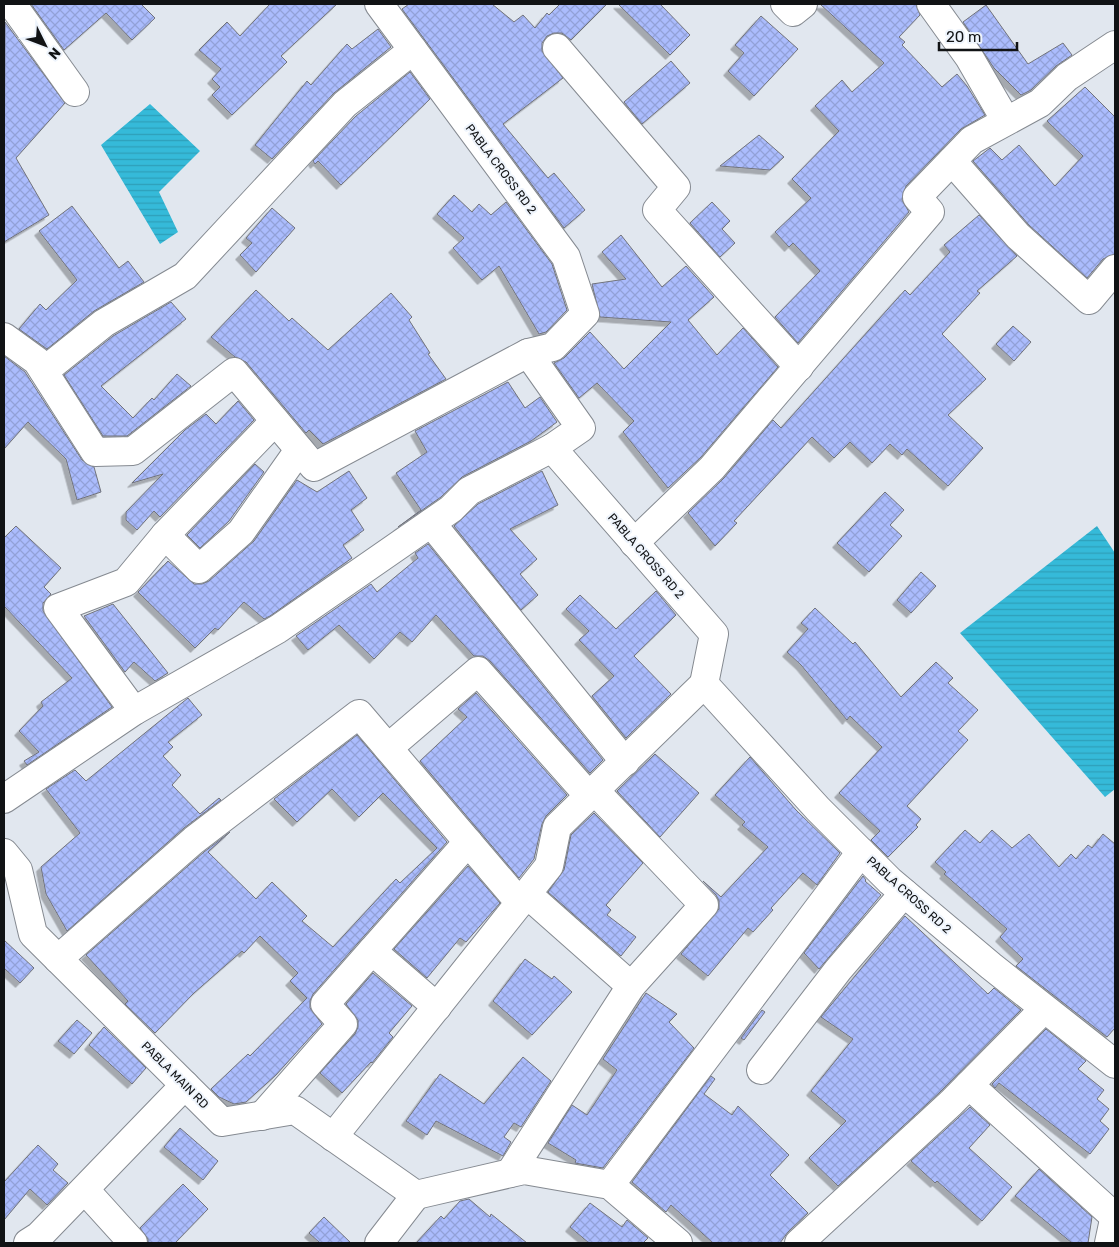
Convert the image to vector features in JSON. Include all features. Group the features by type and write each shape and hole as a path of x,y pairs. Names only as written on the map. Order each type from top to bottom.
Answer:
{"street":[{"path":"12,4 75,92"},
{"name":"PABLA CROSS RD 2","path":"379,4 566,257 585,314 553,347 528,353"},
{"path":"785,4 793,12 803,4"},
{"path":"930,4 970,57 1006,121"},
{"path":"634,543 712,468 930,212 917,197 952,160 972,140 1040,102 1068,77 1115,45"},
{"path":"557,48 676,187 657,210 799,367"},
{"path":"44,371 104,323 185,276 345,104 413,50"},
{"path":"952,160 1018,236 1089,300 1115,269"},
{"path":"4,337 37,361 95,452 133,451 234,372 314,467 528,353 581,428 552,448 469,491 451,509 278,629 134,711 4,799"},
{"path":"134,711 58,608 126,582 165,535 275,421"},
{"name":"PABLA CROSS RD 2","path":"552,448 714,634 704,684 861,852 904,893 1044,1009 1115,1064"},
{"path":"165,535 199,569 241,532 299,450"},
{"path":"431,523 625,762"},
{"path":"388,748 478,671 592,794 704,905 630,986 510,1173"},
{"path":"333,1137 549,866 557,827 704,684"},
{"path":"58,959 194,840 359,714 468,842 523,898 630,986"},
{"path":"262,1116 343,1024 325,1004 468,842"},
{"path":"610,1185 861,852"},
{"name":"PABLA MAIN RD","path":"4,853 18,870 33,934 222,1122 295,1110 416,1195"},
{"path":"761,1070 838,970 904,893"},
{"path":"372,951 437,1007"},
{"path":"798,1243 968,1085 1044,1009"},
{"path":"28,1243 39,1236 85,1190 185,1085"},
{"path":"968,1085 1115,1216 1109,1243"},
{"path":"379,1243 416,1195 524,1170 610,1185 678,1243"},
{"path":"85,1190 133,1243"}],"water":[{"path":"150,104 200,151 159,192 178,232 160,244 101,145"},
{"path":"1097,526 1115,553 1115,789 1105,797 960,633"}],"building":[{"path":"31,4 141,4 155,18 132,40 106,13 64,50"},
{"path":"270,4 337,4 281,56 287,62 232,115 212,95 220,87 212,79 221,69 199,50 227,22 240,36"},
{"path":"409,4 492,4 514,22 523,15 535,28 547,13 549,15 560,4 607,4 571,40 562,33 554,33 547,36 542,43 542,51 563,78 503,124 548,178 554,173 585,210 564,228 402,9"},
{"path":"618,4 660,4 690,35 670,55"},
{"path":"820,4 916,4 920,15 899,37 905,42 902,45 942,87 957,74 985,115 961,129 906,186 902,200 909,212 798,343 775,317 820,271 793,243 789,247 775,232 811,198 792,179 839,131 815,106 842,80 852,92 884,63"},
{"path":"986,5 1028,64 1063,43 1072,55 1056,66 1031,90 1021,95 994,68 963,22"},
{"path":"761,16 798,49 754,96 728,71 744,53 735,45"},
{"path":"5,22 65,103 16,158 49,215 4,242"},
{"path":"378,29 391,47 334,93 272,159 255,145 307,81 311,85 347,44 352,49"},
{"path":"671,61 690,83 642,124 624,102"},
{"path":"410,72 430,99 341,185 318,161 315,164 313,161 356,116"},
{"path":"1085,87 1115,117 1115,254 1103,259 1087,278 1029,225 973,161 990,148 1002,160 1019,145 1055,186 1083,156 1047,121"},
{"path":"759,135 784,157 770,170 720,166"},
{"path":"454,195 472,212 479,204 491,215 506,202 552,264 567,310 546,332 539,334 499,266 482,280 453,248 464,238 437,214"},
{"path":"712,202 730,221 722,229 735,243 720,257 690,223"},
{"path":"72,206 119,268 128,261 144,282 94,311 47,349 19,329 40,304 46,310 77,280 39,231"},
{"path":"272,208 295,228 256,272 240,255 252,243 246,238"},
{"path":"979,215 1017,256 977,291 980,293 942,334 986,379 948,415 983,448 948,486 907,449 902,455 890,444 872,463 850,442 834,458 812,437 734,521 737,523 715,546 688,513 724,478 773,420 781,428 905,290 910,295 950,252 944,245"},
{"path":"621,235 662,287 686,266 714,297 688,320 717,355 743,328 778,367 701,457 668,488 623,432 634,421 597,383 579,398 554,363 564,358 590,332 624,369 671,322 600,317 592,284 626,279 602,252"},
{"path":"256,290 289,321 292,318 328,350 391,293 412,317 409,320 430,353 428,354 446,379 323,444 309,430 306,433 246,362 235,357 211,337"},
{"path":"171,302 186,319 101,386 133,418 152,398 154,400 177,374 191,386 127,436 103,436 64,375 113,336"},
{"path":"1013,326 1031,342 1014,361 996,344"},
{"path":"4,356 25,372 82,460 94,467 101,492 77,500 66,459 28,422 4,449"},
{"path":"508,382 525,408 540,397 557,422 531,441 462,477 441,497 398,527 421,510 396,473 427,452 415,431"},
{"path":"238,401 254,420 160,517 154,511 137,530 126,520 126,512 163,474 132,483 185,430 206,414 216,424"},
{"path":"255,464 264,472 229,521 200,548 187,535"},
{"path":"349,471 367,498 351,510 364,530 343,545 352,558 270,616 264,619 244,602 218,630 215,628 195,648 138,592 168,561 194,584 202,584 209,581 254,541 297,480 317,492"},
{"path":"542,471 558,505 510,529 537,559 520,574 538,595 521,610 454,526 478,504"},
{"path":"885,492 904,510 890,525 902,536 869,572 837,543"},
{"path":"16,526 61,568 44,587 51,594 43,603 43,611 112,707 27,765 24,761 39,752 19,731 43,706 41,702 72,678 4,606 4,538"},
{"path":"428,544 603,760 590,773 490,661 483,656 474,656 436,615 412,642 400,632 374,659 339,625 308,650 296,636 371,584 377,592 418,558 415,553"},
{"path":"921,572 936,586 911,613 897,600"},
{"path":"656,591 676,615 634,656 671,694 626,738 592,696 614,676 579,640 589,631 566,609 580,595 616,629"},
{"path":"113,604 168,673 155,681 134,662 125,672 84,616"},
{"path":"815,608 853,644 855,642 901,697 936,662 953,678 948,683 978,710 958,731 968,740 907,806 921,819 916,825 918,827 888,857 871,840 880,831 839,793 882,747 850,716 847,720 801,665 787,652 808,629 801,623"},
{"path":"476,693 567,795 546,816 542,824 534,859 519,878 420,761 467,717 458,709"},
{"path":"188,698 202,715 168,742 173,747 163,756 181,775 172,785 200,814 219,798 221,800 184,828 67,931 46,894 41,867 80,833 46,789 75,770 86,781"},
{"path":"357,735 447,842 313,994 310,1008 322,1024 276,1075 246,1102 234,1104 219,1097 211,1089 248,1054 250,1056 307,998 290,981 298,973 260,936 244,953 242,951 194,993 155,1033 125,1004 128,1001 86,955 204,852 230,832 208,852 256,899 272,882 307,916 302,921 333,947 396,879 400,883 437,848 383,793 359,817 332,789 297,822 274,799"},
{"path":"655,754 699,793 660,837 617,791"},
{"path":"750,757 796,810 840,853 817,885 803,873 771,908 773,910 753,932 748,928 708,976 681,954 719,909 719,901 716,895 703,881 721,897 768,847 742,825 745,822 715,795"},
{"path":"594,813 643,863 606,905 611,910 607,915 636,937 621,956 548,892 564,870 571,835"},
{"path":"965,830 980,843 992,830 1012,848 1029,834 1059,867 1071,854 1076,859 1088,845 1092,848 1103,834 1115,844 1115,1028 1107,1037 1016,966 1023,959 1000,937 1007,929 944,874 946,872 935,862"},
{"path":"468,866 500,903 466,942 460,938 427,978 394,949"},
{"path":"863,876 865,881 881,895 819,969 804,953"},
{"path":"905,916 988,994 994,988 1021,1010 940,1092 838,1186 809,1158 846,1121 811,1091 853,1039 821,1017"},
{"path":"4,940 34,968 20,983 4,968"},
{"path":"525,959 552,979 554,976 572,992 532,1035 493,1001"},
{"path":"373,973 412,1006 389,1033 393,1037 372,1063 342,1093 320,1073 355,1034 358,1020 346,1004"},
{"path":"646,993 677,1014 669,1022 694,1048 603,1168 575,1163 576,1160 548,1143 572,1105 587,1115 617,1070 603,1059"},
{"path":"762,1010 765,1012 744,1040 741,1038"},
{"path":"77,1020 92,1033 74,1054 58,1041"},
{"path":"104,1027 146,1068 132,1084 89,1045"},
{"path":"1046,1029 1086,1061 1078,1069 1104,1090 1097,1099 1109,1109 1100,1121 1109,1129 1090,1154 999,1083 995,1088 992,1084"},
{"path":"523,1057 551,1081 521,1127 514,1123 504,1137 511,1142 503,1156 436,1121 427,1135 406,1121 440,1074 484,1104"},
{"path":"711,1076 715,1079 704,1094 732,1115 738,1106 789,1155 770,1175 808,1213 788,1232 780,1243 713,1243 671,1205 666,1212 632,1182"},
{"path":"970,1107 990,1125 969,1148 1012,1187 982,1221 937,1181 935,1183 911,1161"},
{"path":"180,1128 218,1161 203,1180 164,1147"},
{"path":"38,1145 58,1164 53,1170 68,1183 47,1205 30,1189 4,1220 4,1182"},
{"path":"1039,1169 1092,1217 1088,1243 1072,1243 1015,1196"},
{"path":"183,1184 208,1209 175,1243 148,1243 148,1239 140,1228"},
{"path":"469,1199 490,1217 491,1214 527,1243 416,1243 441,1216 444,1219 460,1201"},
{"path":"590,1203 622,1227 627,1220 648,1238 643,1243 589,1243 570,1227"},
{"path":"324,1217 351,1243 320,1243 309,1233"}]}
